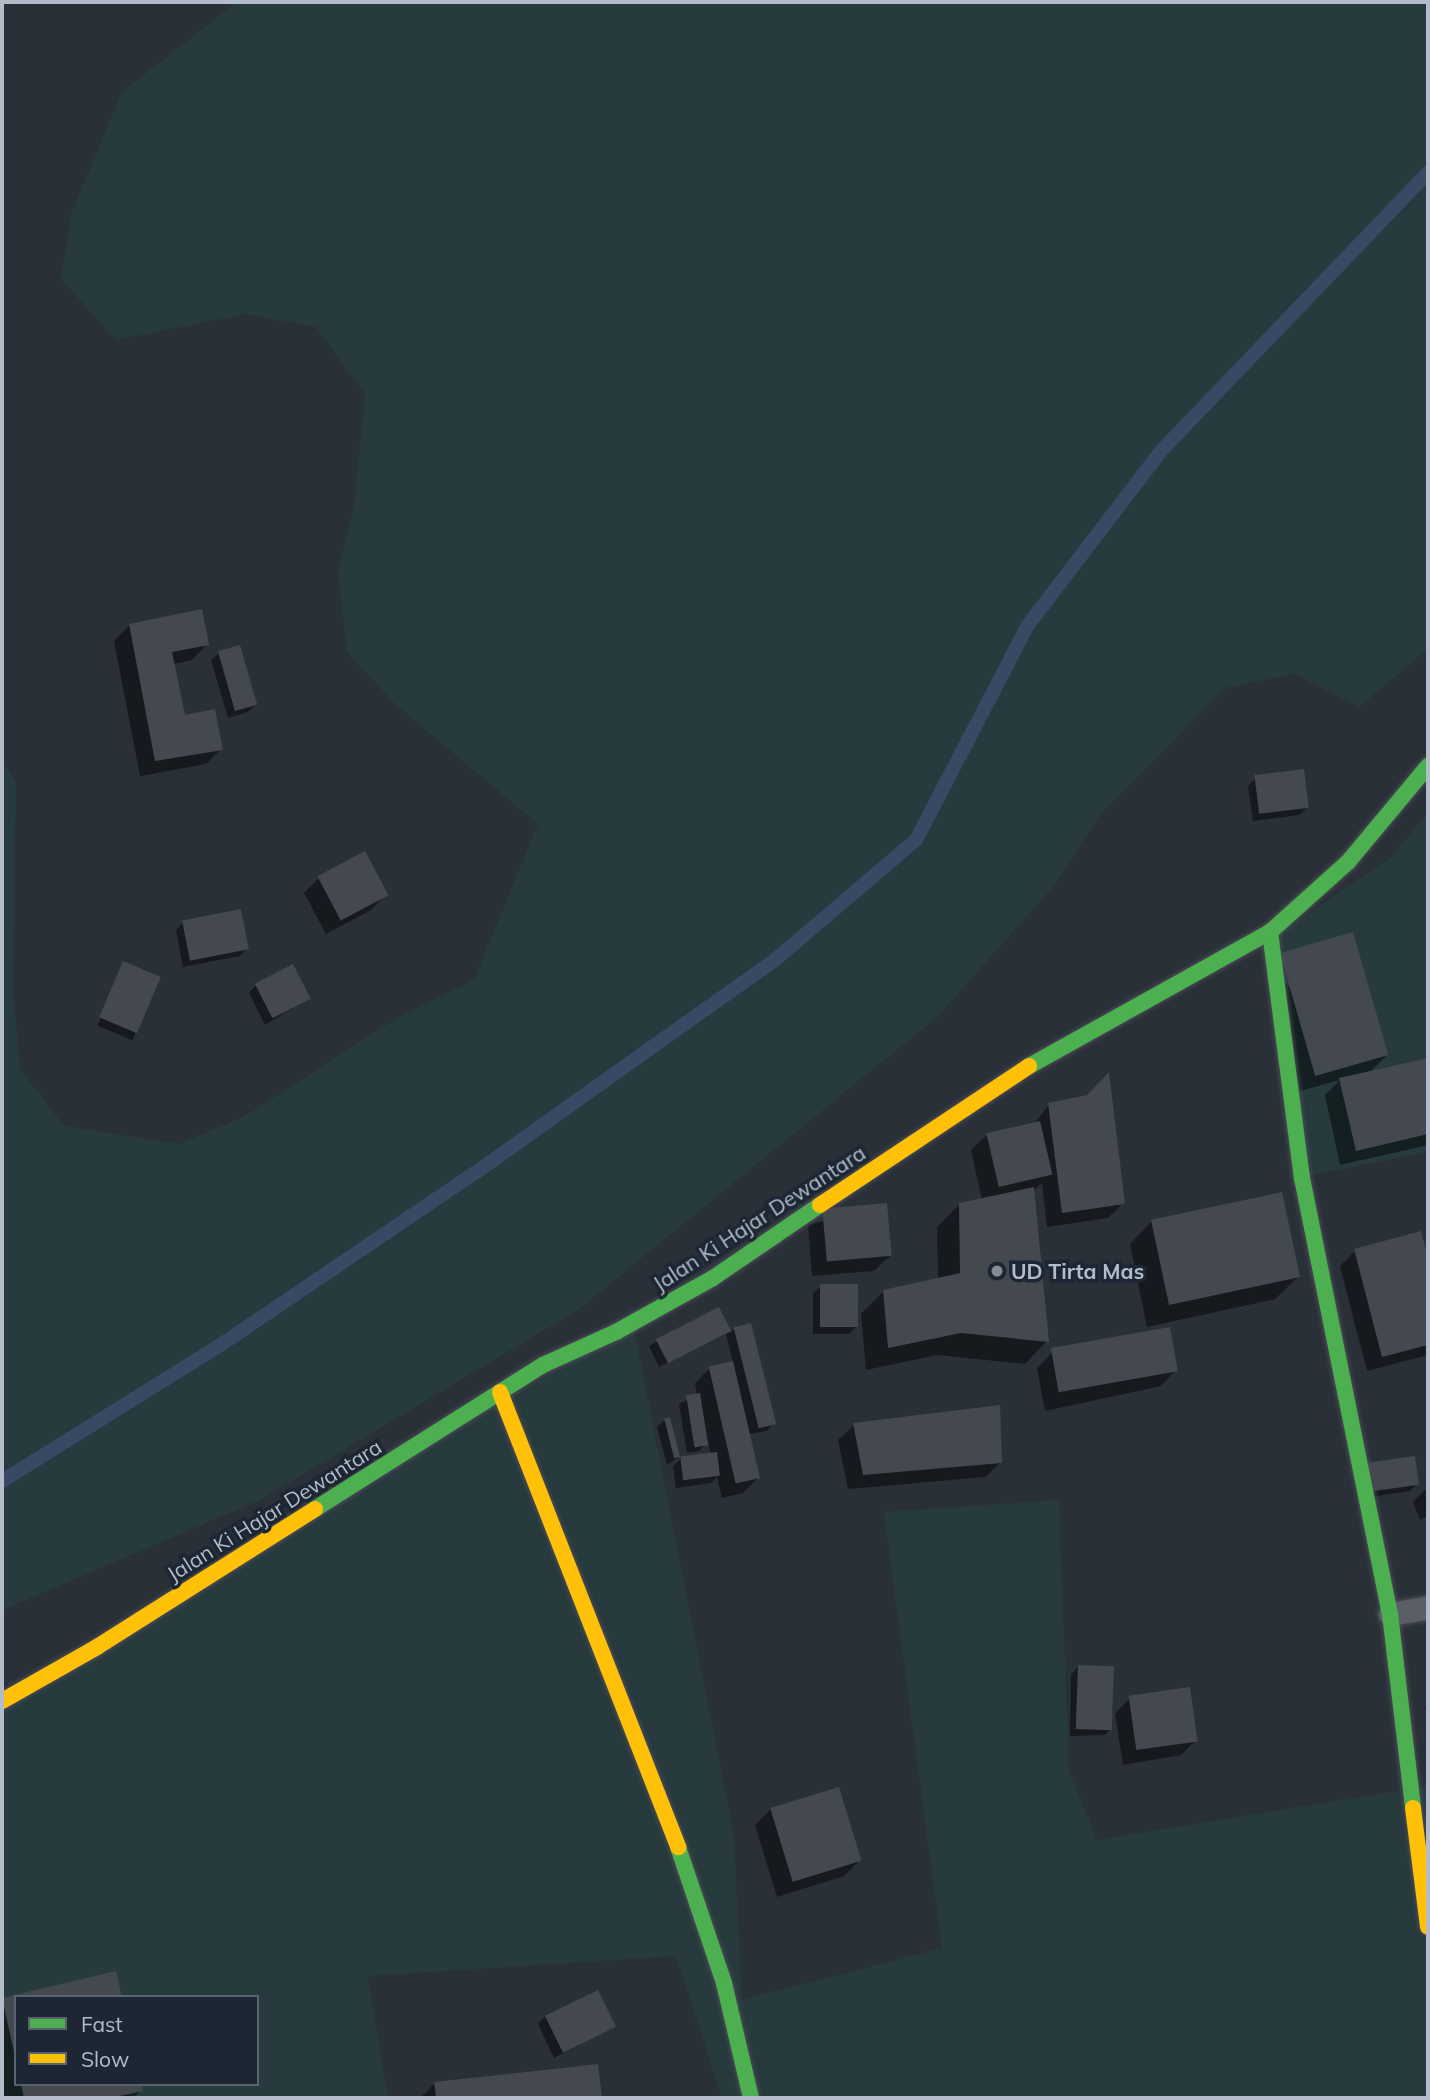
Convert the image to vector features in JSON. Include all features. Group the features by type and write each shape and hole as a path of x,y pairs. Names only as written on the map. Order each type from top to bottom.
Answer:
{"street":[{"name":"Jalan Ki Hajar Dewantara","path":"2,1701 97,1647 543,1365 615,1332 713,1278 1026,1066 1270,932 1349,862 1428,766"},
{"path":"1270,932 1302,1178 1390,1614 1428,1927"},
{"path":"500,1392 675,1838 723,1983 751,2098"}],"lane":[{"path":"1390,1614 1428,1607"}],"green space":[{"path":"237,2 1428,2 1428,649 1359,707 1294,674 1225,688 1099,816 1051,889 938,1016 578,1310 258,1501 2,1610 2,761 16,783 13,992 20,1069 64,1126 180,1144 245,1116 397,1018 474,980 538,824 397,706 347,652 338,570 354,505 365,394 316,327 246,314 116,340 61,279 72,212 122,92"},
{"path":"1428,813 1428,1152 1305,1176 1267,943 1391,857"},
{"path":"633,1323 734,1837 742,2000 942,1948 884,1512 1059,1500 1069,1771 1097,1840 1428,1786 1428,2098 722,2098 676,1956 368,1976 388,2098 2,2098 2,1700"}],"building":[{"path":"202,609 209,645 172,652 185,715 215,709 223,750 155,761 129,624"},
{"path":"240,645 257,705 235,711 218,651"},
{"path":"1304,769 1309,808 1259,814 1254,775"},
{"path":"365,851 388,895 341,920 317,876"},
{"path":"241,909 249,949 190,961 182,920"},
{"path":"1353,932 1388,1055 1315,1076 1280,953"},
{"path":"123,961 161,977 137,1033 99,1017"},
{"path":"293,964 311,999 272,1018 255,984"},
{"path":"1428,1058 1428,1134 1356,1151 1339,1078"},
{"path":"1109,1072 1125,1204 1062,1213 1048,1103 1087,1095"},
{"path":"1040,1121 1052,1175 999,1187 986,1133"},
{"path":"1034,1187 1049,1342 961,1333 888,1348 883,1290 960,1273 959,1203"},
{"path":"1282,1192 1300,1277 1169,1305 1151,1220"},
{"path":"887,1203 892,1256 827,1261 822,1209"},
{"path":"1421,1231 1428,1258 1428,1345 1382,1357 1354,1249"},
{"path":"820,1284 858,1284 858,1327 820,1327"},
{"path":"719,1307 731,1331 668,1363 656,1339"},
{"path":"751,1323 776,1424 759,1428 734,1327"},
{"path":"1170,1327 1178,1371 1059,1392 1051,1348"},
{"path":"733,1361 760,1478 736,1484 709,1367"},
{"path":"700,1393 708,1445 694,1448 686,1395"},
{"path":"1000,1405 1002,1463 863,1475 853,1423"},
{"path":"670,1417 680,1457 674,1458 664,1418"},
{"path":"717,1452 720,1476 683,1480 680,1457"},
{"path":"1415,1456 1419,1485 1371,1492 1366,1463"},
{"path":"1078,1665 1114,1666 1112,1730 1076,1729"},
{"path":"1190,1687 1198,1741 1136,1750 1129,1696"},
{"path":"839,1787 862,1861 793,1882 770,1808"},
{"path":"116,1971 122,1995 15,1995"},
{"path":"598,1990 616,2027 563,2053 545,2016"},
{"path":"14,1995 14,2052 2,1998"},
{"path":"598,2064 602,2098 436,2098 434,2082"},
{"path":"21,2086 142,2086 143,2091 110,2098 24,2098"}],"waterway":[{"path":"2,1481 222,1344 475,1173 776,959 916,840 1028,625 1161,451 1428,173"}],"traffic: fast":[{"path":"1029,1066 1270,932 1348,862 1428,766"},
{"path":"1270,932 1302,1178 1390,1614 1413,1808"},
{"path":"315,1509 543,1365 616,1332 713,1278 820,1205"},
{"path":"678,1847 724,1983 751,2098"}],"traffic: slow":[{"path":"820,1205 1029,1066"},
{"path":"500,1392 678,1847"},
{"path":"2,1701 97,1647 315,1509"},
{"path":"1413,1808 1428,1927"}],"place":[{"name":"UD Tirta Mas","path":"997,1271"}]}
